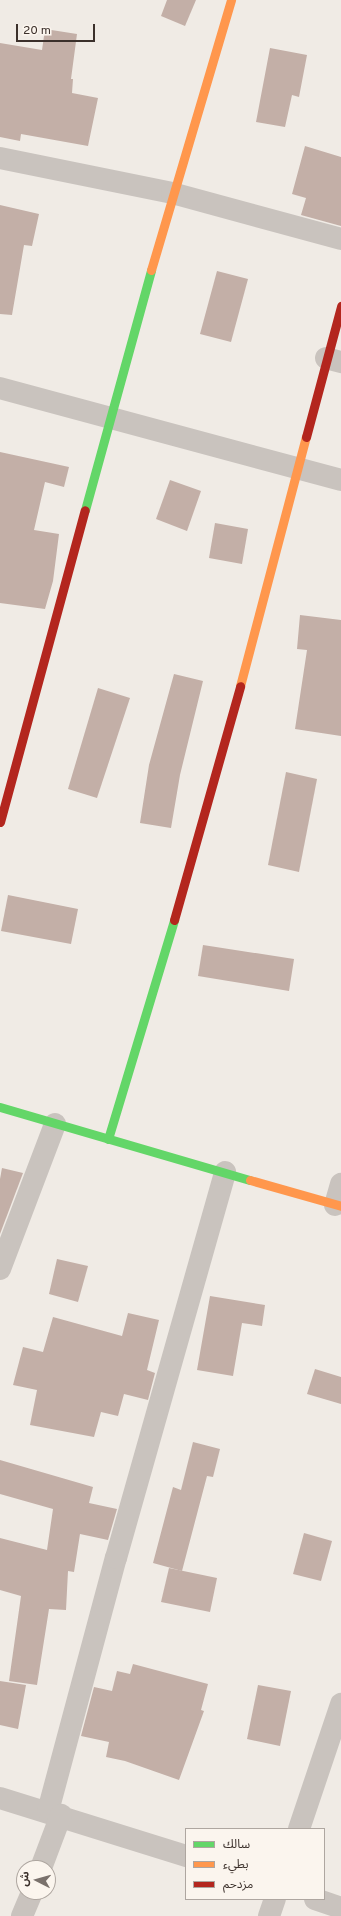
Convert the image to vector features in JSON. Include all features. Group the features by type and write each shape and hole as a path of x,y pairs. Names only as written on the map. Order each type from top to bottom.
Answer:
{"street":[{"path":"0,822 172,193 231,0"},
{"path":"0,158 172,193 341,239"},
{"path":"108,1139 209,802 299,467 334,360 341,306"},
{"path":"0,388 299,467 341,480"},
{"path":"0,1108 225,1172 339,1198"},
{"path":"0,1269 55,1124"},
{"path":"43,1860 116,1558 225,1172"},
{"path":"299,1828 341,1704"},
{"path":"0,1798 55,1813 185,1856"},
{"path":"22,1916 29,1900"},
{"path":"269,1916 275,1900"},
{"path":"318,1900 341,1908"}],"building":[{"path":"167,0 196,0 185,26 161,16"},
{"path":"45,29 77,34 71,79 73,79 72,93 98,98 88,146 21,134 20,141 0,137 0,43 42,50"},
{"path":"270,48 307,55 299,97 292,95 285,127 256,122"},
{"path":"305,146 341,157 341,226 301,215 306,198 292,194"},
{"path":"0,205 39,214 32,246 24,245 12,315 0,314"},
{"path":"217,271 248,279 231,342 200,334"},
{"path":"0,452 69,467 64,487 45,482 34,530 59,534 53,581 45,609 0,603"},
{"path":"170,480 201,491 187,531 156,519"},
{"path":"215,523 248,529 242,564 209,558"},
{"path":"300,615 341,620 341,736 295,729 307,650 297,649"},
{"path":"174,674 203,681 180,775 171,828 140,823 149,765"},
{"path":"98,688 130,698 97,798 68,789"},
{"path":"286,772 317,779 299,872 268,865"},
{"path":"8,895 78,909 71,944 1,931"},
{"path":"203,945 294,959 289,991 198,976"},
{"path":"2,1168 23,1173 0,1234 0,1179"},
{"path":"57,1259 88,1266 78,1302 49,1294"},
{"path":"210,1296 265,1305 262,1326 242,1323 233,1376 197,1370"},
{"path":"128,1313 159,1320 147,1370 155,1373 148,1400 124,1394 118,1416 101,1412 94,1437 30,1425 37,1390 13,1385 23,1347 43,1352 53,1317 122,1336"},
{"path":"315,1369 341,1377 341,1404 307,1394"},
{"path":"193,1442 220,1449 213,1477 207,1476 182,1571 153,1563 173,1487 181,1490"},
{"path":"0,1460 93,1487 89,1503 117,1509 108,1540 80,1534 74,1572 68,1571 66,1610 49,1609 37,1685 9,1681 21,1596 0,1590 0,1538 47,1550 53,1509 0,1494"},
{"path":"304,1533 332,1541 321,1581 293,1574"},
{"path":"169,1568 217,1578 210,1612 161,1602"},
{"path":"133,1664 208,1684 201,1710 204,1711 179,1780 125,1761 106,1757 109,1742 81,1736 94,1687 112,1691 117,1671 130,1674"},
{"path":"0,1681 26,1685 18,1729 0,1725"},
{"path":"258,1685 291,1691 280,1746 247,1739"}],"traffic: fast":[{"path":"85,510 151,270"},
{"path":"108,1139 174,920"},
{"path":"0,1107 250,1180"}],"traffic: slow":[{"path":"151,270 231,0"},
{"path":"240,686 306,437"},
{"path":"250,1180 341,1206"}],"traffic: jam":[{"path":"306,437 341,306"},
{"path":"0,822 85,510"},
{"path":"174,920 240,686"}]}
